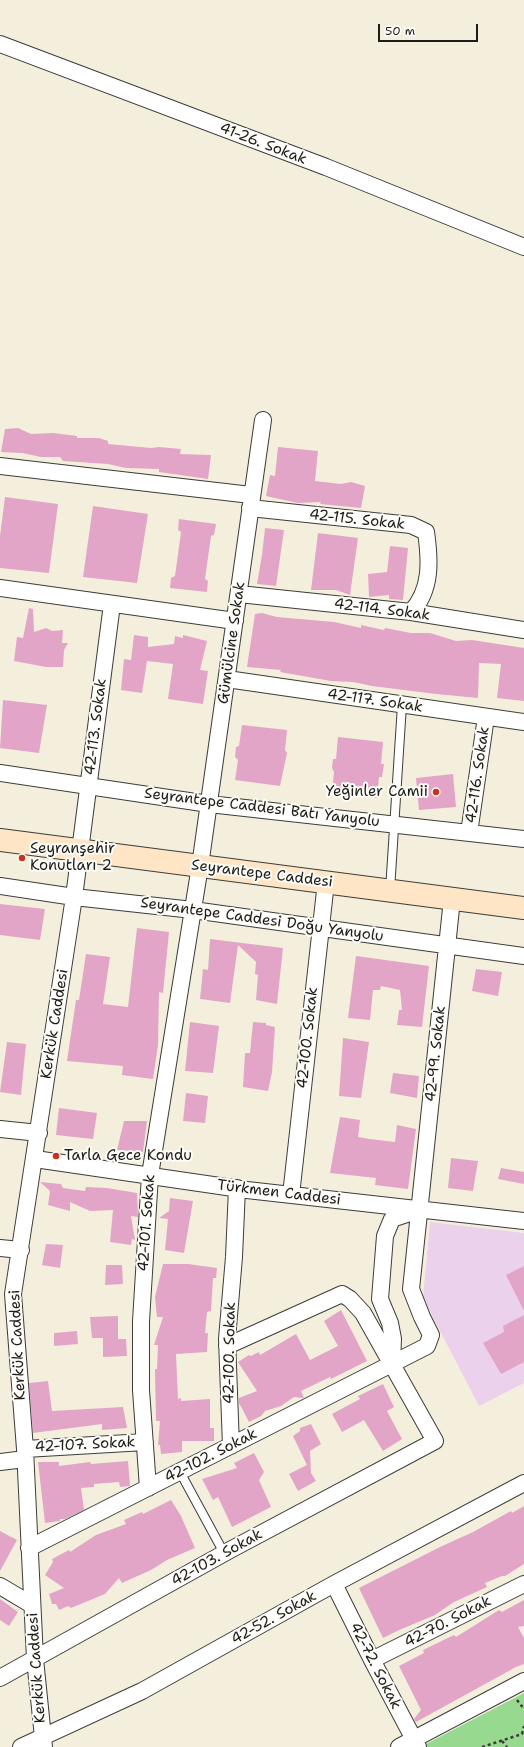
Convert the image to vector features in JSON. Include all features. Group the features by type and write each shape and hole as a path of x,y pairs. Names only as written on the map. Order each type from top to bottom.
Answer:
{"street":[{"name":"41-26. Sokak","path":"0,44 326,168 524,247"},
{"name":"Gümülcine Sokak","path":"200,866 239,594 250,501 263,420"},
{"name":"42-115. Sokak","path":"0,466 250,501 411,526 426,532 429,565 421,602 411,612"},
{"path":"0,588 235,622"},
{"name":"42-114. Sokak","path":"239,594 411,612 524,630"},
{"name":"42-113. Sokak","path":"80,850 112,604"},
{"name":"42-117. Sokak","path":"226,679 402,706 524,722"},
{"name":"42-116. Sokak","path":"469,833 486,717"},
{"name":"Seyrantepe Caddesi Batı Yanyolu","path":"0,773 209,804 524,839"},
{"name":"Seyrantepe Caddesi","path":"0,840 524,908"},
{"name":"Kerkük Caddesi","path":"43,1742 35,1659 25,1454 7,1294 21,1250 80,850"},
{"name":"42-101. Sokak","path":"148,1488 141,1390 140,1321 150,1175 200,866"},
{"name":"42-100. Sokak","path":"291,1195 326,882"},
{"name":"Seyrantepe Caddesi Doğu Yanyolu","path":"0,886 74,897 193,910 321,927 524,956"},
{"name":"42-99. Sokak","path":"392,1364 427,1346 431,1335 411,1289 452,899"},
{"path":"0,1129 39,1133"},
{"name":"Türkmen Caddesi","path":"35,1159 291,1195 524,1221"},
{"name":"42-100. Sokak","path":"231,1446 228,1346 237,1188"},
{"path":"392,1364 393,1338 390,1324 380,1299 385,1236 392,1219 420,1209"},
{"path":"0,1248 21,1250"},
{"path":"228,1346 342,1294 350,1299 363,1313 392,1364"},
{"name":"42-103. Sokak","path":"0,1678 224,1553 435,1441 392,1364"},
{"name":"42-102. Sokak","path":"29,1548 392,1364"},
{"name":"42-107. Sokak","path":"0,1462 25,1454 145,1442"},
{"name":"42-52. Sokak","path":"21,1747 43,1742 142,1691 334,1584 524,1483"},
{"name":"42-72. Sokak","path":"334,1584 416,1743"},
{"name":"42-70. Sokak","path":"372,1660 524,1584"},
{"path":"0,1586 32,1604"},
{"path":"399,1747 416,1743 524,1681"}],"lane":[{"path":"390,891 402,706"},
{"path":"180,1472 224,1553"}],"path":[{"path":"482,1747 523,1736 524,1726"},
{"path":"502,1741 507,1747"}],"shaded area":[{"path":"430,1222 524,1233 524,1383 479,1406 423,1298"}],"green space":[{"path":"524,1693 524,1747 426,1747 424,1745"}],"building":[{"path":"18,428 31,434 53,433 77,436 77,438 99,438 108,441 108,444 181,449 180,454 211,455 208,479 159,472 159,469 126,468 108,464 63,461 60,457 41,457 22,453 1,452 5,429"},
{"path":"278,447 318,451 315,481 341,484 351,482 365,486 361,508 320,504 321,502 298,503 266,496 270,475 275,476"},
{"path":"5,497 58,504 49,573 0,568 0,536"},
{"path":"93,506 148,514 137,583 83,577"},
{"path":"179,519 216,524 214,535 211,536 205,579 208,581 207,592 170,588 171,578 175,576 181,532 178,530"},
{"path":"265,528 284,530 276,586 257,584"},
{"path":"318,533 358,538 350,595 336,590 311,590"},
{"path":"390,546 408,548 403,600 389,599 389,595 369,597 368,574 387,572"},
{"path":"29,608 33,609 34,632 46,628 52,631 63,630 62,643 68,643 64,650 63,667 46,667 14,661 17,637 23,638"},
{"path":"262,613 277,617 334,622 361,628 361,625 384,630 385,628 411,633 430,633 456,641 472,640 524,648 524,701 497,698 501,664 479,663 478,698 372,686 353,682 331,681 280,672 281,670 247,667 255,614"},
{"path":"134,635 148,637 148,647 174,644 175,636 183,638 183,635 207,641 200,670 208,671 203,704 168,699 173,664 147,661 142,693 121,690 124,659 131,660"},
{"path":"3,700 47,705 39,753 0,748"},
{"path":"242,725 287,730 285,750 287,753 280,786 235,780 238,760 235,757 236,747 239,746"},
{"path":"338,737 383,742 381,764 384,764 382,777 379,777 377,798 332,793 334,772 332,768 333,759 336,759"},
{"name":"Yeğinler Camii","path":"453,774 456,807 419,810 416,778"},
{"path":"0,904 45,909 40,940 0,935"},
{"path":"137,928 169,932 163,993 159,992 158,1045 153,1079 122,1075 123,1066 67,1061 76,1000 79,1000 86,954 110,957 103,1004 128,1007"},
{"path":"210,939 283,948 277,1004 256,1000 258,975 255,974 256,962 238,945 230,1003 200,999 203,969 208,970"},
{"path":"356,956 429,966 422,1027 397,1025 399,1010 402,1010 400,990 381,986 380,990 373,990 370,1020 348,1018"},
{"path":"476,969 502,972 498,996 472,991"},
{"path":"190,1022 219,1026 213,1073 185,1071"},
{"path":"253,1022 266,1023 266,1025 275,1027 272,1072 268,1091 243,1087 245,1053 250,1053"},
{"path":"343,1038 369,1042 361,1098 339,1096"},
{"path":"7,1042 26,1044 21,1095 0,1092"},
{"path":"393,1073 419,1076 417,1098 390,1093"},
{"path":"186,1093 208,1096 205,1123 183,1121"},
{"path":"59,1108 97,1113 93,1139 56,1135"},
{"path":"340,1117 360,1120 358,1137 370,1139 395,1142 397,1125 416,1129 408,1189 375,1185 376,1178 330,1173"},
{"path":"124,1121 147,1121 143,1152 117,1150"},
{"path":"451,1158 478,1161 473,1191 448,1188"},
{"path":"501,1168 524,1172 524,1184 498,1179"},
{"path":"40,1182 61,1184 63,1188 85,1191 86,1187 107,1188 137,1193 138,1217 131,1216 135,1240 132,1239 131,1245 110,1242 113,1210 90,1211 70,1202 70,1211 48,1205 50,1191"},
{"path":"170,1198 193,1201 184,1253 165,1250 168,1219 159,1218 169,1211"},
{"path":"46,1244 63,1245 60,1268 42,1265"},
{"path":"163,1264 188,1264 217,1268 216,1278 213,1278 211,1311 207,1312 205,1333 208,1333 207,1352 176,1354 178,1399 181,1398 181,1401 210,1399 210,1428 214,1428 214,1441 182,1441 182,1452 161,1454 160,1445 158,1445 160,1421 156,1421 155,1369 157,1369 158,1345 154,1345 163,1317 157,1317 155,1297"},
{"path":"106,1265 122,1265 123,1284 105,1285"},
{"path":"524,1266 524,1311 506,1275"},
{"path":"341,1310 367,1361 331,1379 330,1377 301,1391 304,1398 294,1397 281,1406 265,1411 261,1416 249,1422 239,1403 239,1398 257,1391 238,1362 249,1355 251,1356 259,1352 260,1355 296,1334 310,1360 338,1346 324,1321"},
{"path":"524,1315 524,1362 501,1374 483,1343 504,1332 503,1326"},
{"path":"118,1316 118,1339 126,1339 127,1356 103,1357 103,1338 92,1338 90,1317"},
{"path":"77,1331 78,1344 54,1346 54,1333"},
{"path":"48,1381 52,1411 123,1407 127,1428 102,1430 102,1424 33,1433 29,1383"},
{"path":"383,1384 394,1407 387,1411 402,1439 383,1451 364,1420 342,1432 332,1414 360,1399 358,1396"},
{"path":"311,1424 321,1444 310,1451 311,1473 316,1481 298,1491 289,1474 307,1465 293,1436 300,1431 300,1428"},
{"path":"254,1453 264,1472 259,1480 271,1507 232,1527 218,1497 213,1500 202,1479 237,1468 234,1463"},
{"path":"128,1461 130,1486 120,1487 119,1482 94,1484 94,1487 81,1488 84,1510 65,1519 60,1519 60,1521 45,1523 38,1462 59,1462 59,1466 90,1462 91,1464"},
{"path":"171,1500 181,1516 195,1548 167,1560 151,1570 122,1583 119,1578 105,1594 71,1608 68,1606 59,1610 56,1604 52,1604 49,1594 64,1588 45,1575 53,1562 52,1559 69,1550 70,1552 96,1535 126,1524 124,1520 142,1512 143,1514"},
{"path":"524,1506 524,1564 505,1576 485,1583 487,1587 454,1602 435,1615 383,1638 359,1588 473,1532 511,1511 512,1513"},
{"path":"0,1531 17,1540 0,1571"},
{"path":"0,1599 18,1612 9,1626 0,1620"},
{"path":"524,1600 524,1626 518,1627 524,1638 524,1664 416,1722 414,1719 421,1710 399,1666 424,1653 423,1650 454,1635 456,1637 499,1610 502,1612"}],"place":[{"name":"Yeğinler Camii","path":"436,792"},
{"name":"Seyranşehir Konutları 2","path":"22,858"},
{"name":"Tarla Gece Kondu","path":"56,1156"}]}
